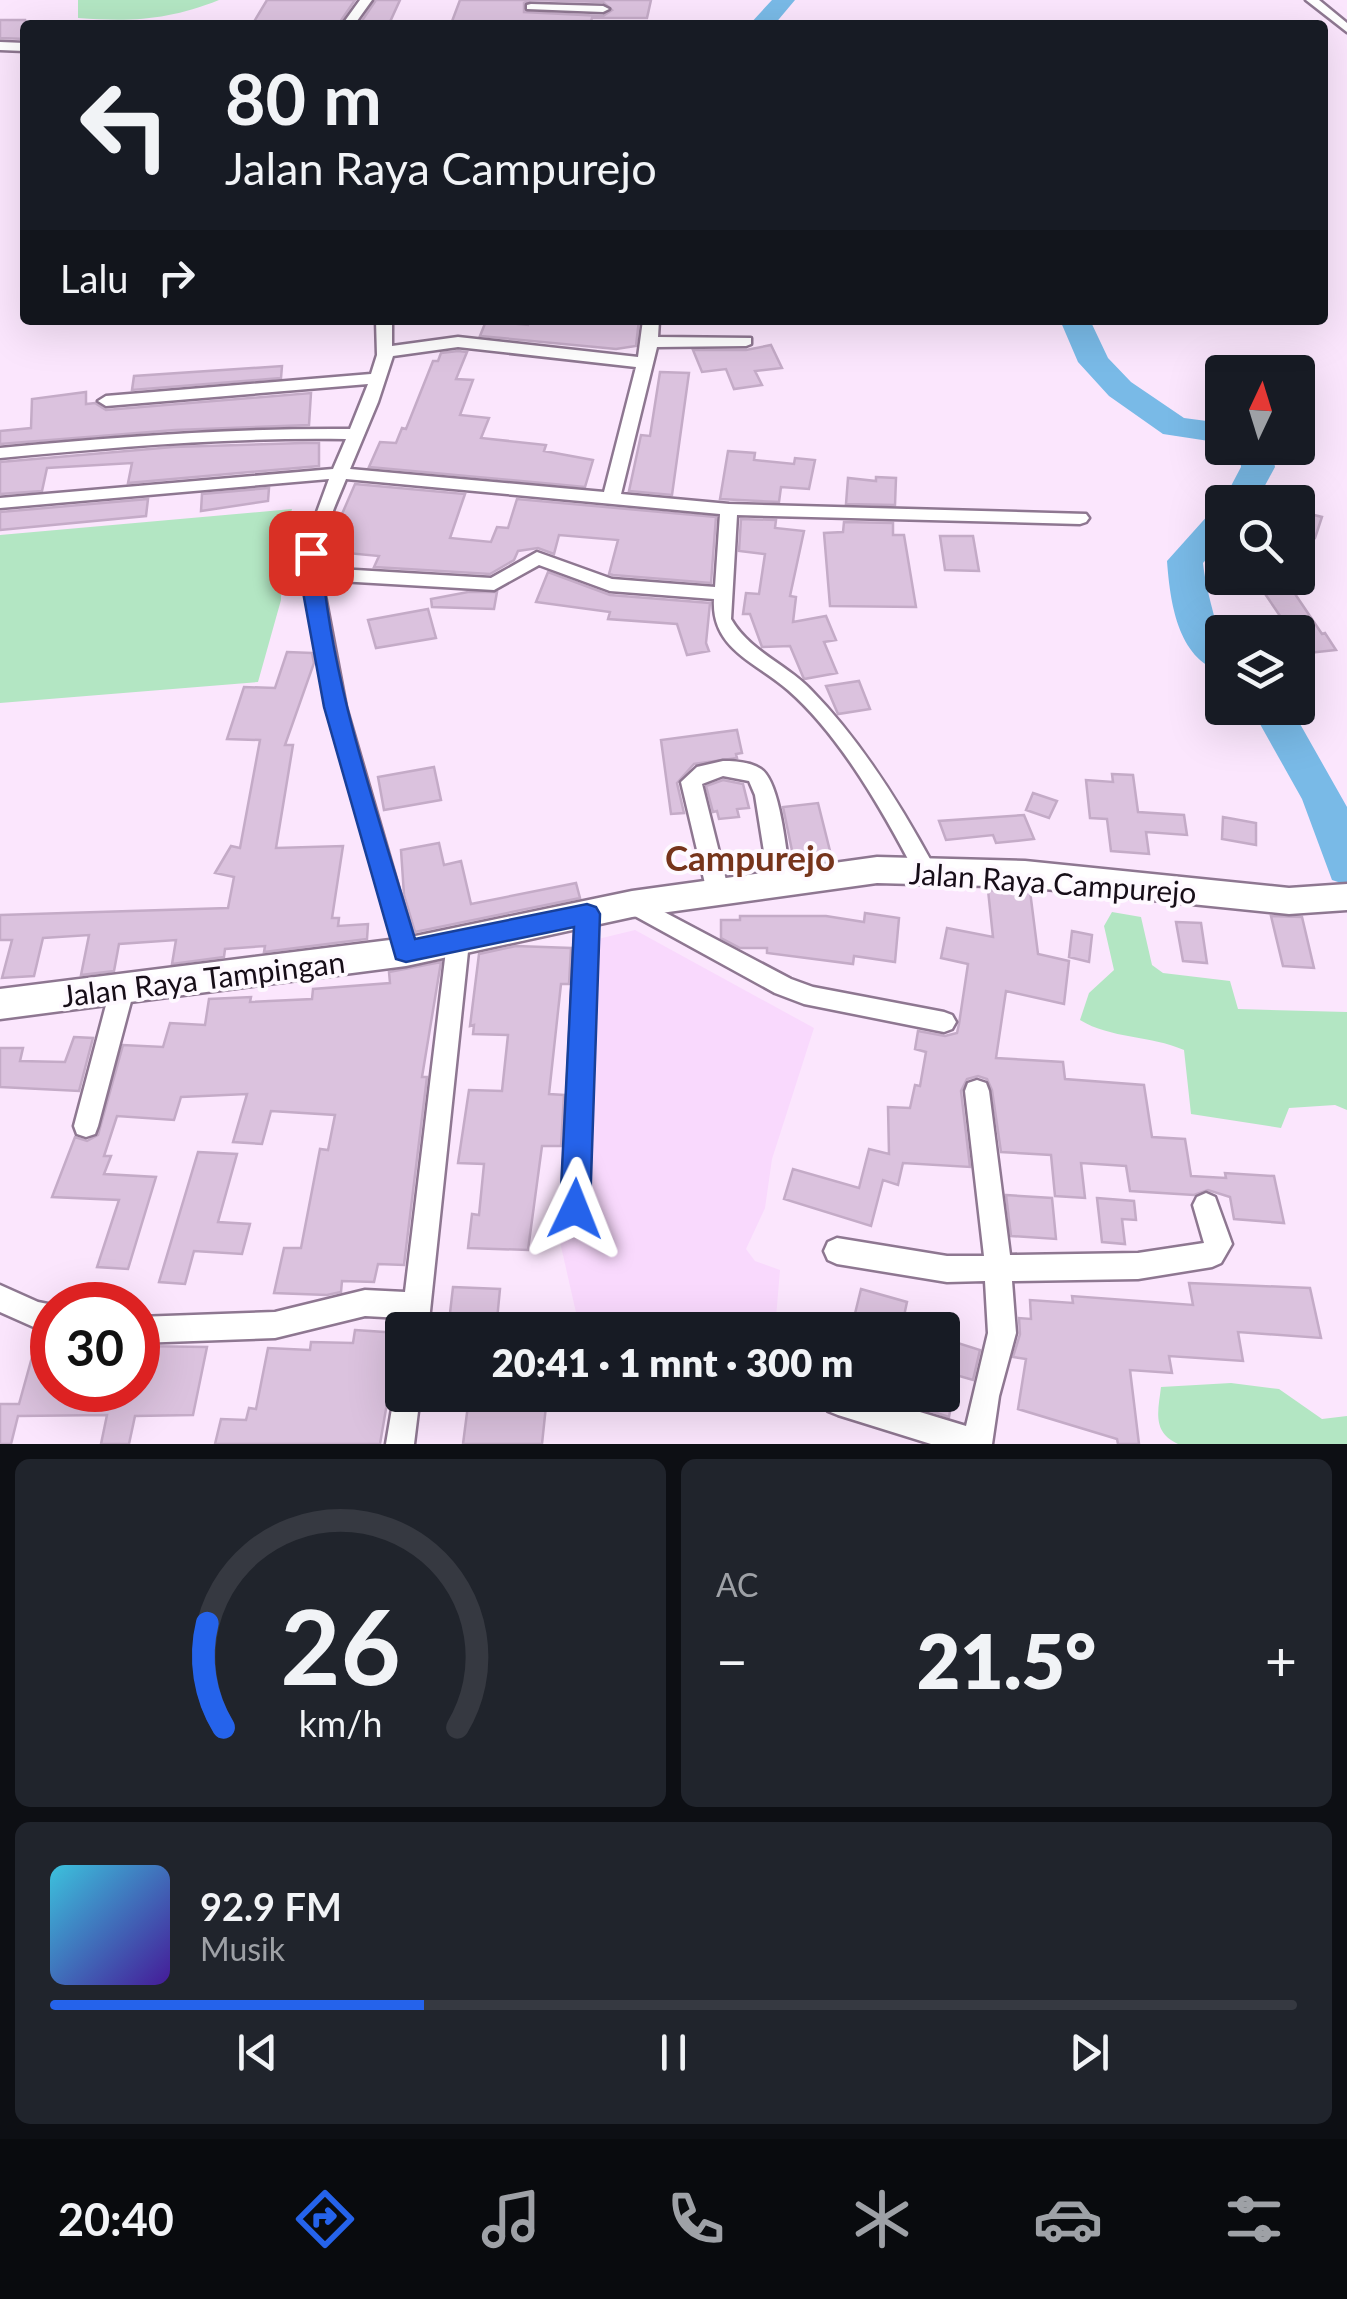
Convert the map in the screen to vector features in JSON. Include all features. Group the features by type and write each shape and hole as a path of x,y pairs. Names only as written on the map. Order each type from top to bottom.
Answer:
{"main road":[{"name":"Jalan Raya Campurejo","path":"406,952 632,904 877,870 1025,874 1289,901 1346,898"},
{"name":"Jalan Raya Tampingan","path":"0,1004 406,952"}],"street":[{"path":"1312,0 1347,29"},
{"path":"532,3 603,9"},
{"path":"384,325 385,352 378,378 321,518 311,553 336,707 406,952"},
{"path":"611,500 646,363 650,325"},
{"path":"650,342 746,341"},
{"path":"385,352 458,342 646,363"},
{"path":"106,400 378,378"},
{"path":"0,454 144,439 355,434"},
{"path":"0,504 342,473 729,510 1080,518"},
{"path":"729,510 722,619 728,633 793,683 817,708 900,824 925,870"},
{"path":"312,573 494,584 536,558 610,585 724,594"},
{"path":"718,892 691,782 700,773 731,768 757,776 765,795 780,883"},
{"path":"632,904 783,986 812,997 944,1022"},
{"path":"575,1209 587,914"},
{"path":"416,1312 458,942"},
{"path":"86,1126 122,990"},
{"path":"874,1412 977,1444 1002,1333 998,1267 976,1091"},
{"path":"837,1251 919,1268 1138,1266 1212,1254 1219,1244 1206,1205"},
{"path":"0,1298 30,1312"},
{"path":"160,1329 275,1325 364,1304 393,1312"},
{"path":"400,1444 404,1412"}],"shaded area":[{"path":"635,930 814,1028 772,1159 765,1208 746,1249 755,1261 780,1270 776,1312 576,1312 560,1242 573,1135 579,971 598,939"}],"green space":[{"path":"78,0 219,0 167,16 116,20 78,18"},
{"path":"292,509 282,543 281,600 258,682 0,703 0,535"},
{"path":"1112,912 1141,917 1152,965 1163,973 1230,981 1238,1009 1347,1012 1347,1110 1335,1105 1289,1108 1281,1128 1191,1114 1184,1050 1105,1031 1080,1020 1089,993 1114,970 1104,926"},
{"path":"1231,1383 1279,1389 1322,1419 1347,1416 1347,1444 1178,1444 1164,1434 1159,1420 1161,1387"}],"building":[{"path":"267,0 355,0 341,20 255,20"},
{"path":"376,0 400,0 391,20 362,20"},
{"path":"460,0 531,0 651,0 647,18 452,20","holes":["531,0 603,2 612,10 603,16 524,12 524,3"]},
{"path":"0,20 20,20 20,39 0,38"},
{"path":"484,325 638,325 636,346 616,349 480,336"},
{"path":"771,345 782,368 755,371 762,385 734,389 726,369 702,372 693,350 746,350"},
{"path":"467,352 456,379 473,380 460,415 489,418 481,438 546,445 544,451 593,460 585,487 369,467 380,442 396,443 402,428 406,429 433,361 438,361 441,353"},
{"path":"282,366 281,378 132,390 134,376"},
{"path":"660,372 689,373 672,495 629,491 641,435 650,436"},
{"path":"86,392 86,404 95,403 106,410 311,393 309,425 175,430 0,444 0,431 31,428 32,399"},
{"path":"319,443 319,466 128,483 132,463 47,468 42,491 0,494 0,462 173,447"},
{"path":"728,451 755,453 754,460 794,464 795,458 815,460 809,489 781,487 779,502 720,499"},
{"path":"876,477 896,478 895,505 846,504 848,478 876,481"},
{"path":"355,484 465,494 450,538 491,542 497,527 508,528 517,499 716,517 711,583 609,574 618,540 559,535 554,554 538,548 518,551 514,560 490,574 374,567 379,556 326,551"},
{"path":"269,488 268,501 201,511 202,494"},
{"path":"148,499 146,516 0,530 0,512"},
{"path":"1315,515 1322,517 1315,538"},
{"path":"741,519 776,520 775,528 804,531 790,596 796,597 793,622 826,616 836,640 824,642 837,673 804,679 790,646 762,647 750,614 743,614 746,593 759,594 765,554 739,551"},
{"path":"844,522 893,523 893,535 904,535 916,607 830,606 824,533 843,532"},
{"path":"940,536 973,536 979,571 945,570"},
{"path":"548,572 610,595 710,603 706,643 709,651 687,655 677,624 608,619 610,612 536,602"},
{"path":"468,592 497,592 494,609 432,607 431,599"},
{"path":"1266,595 1296,595 1309,615 1279,615"},
{"path":"428,609 436,638 376,648 368,620"},
{"path":"1315,624 1325,633 1336,650 1315,652"},
{"path":"287,652 312,653 314,663 285,745 293,745 276,848 343,846 332,918 339,918 338,926 368,924 367,939 264,952 265,946 225,949 224,957 172,964 176,940 119,944 114,971 81,975 89,935 43,938 34,976 2,978 12,940 0,940 0,915 228,908 234,877 215,873 231,846 240,848 260,740 227,739 244,687 275,688"},
{"path":"859,681 870,709 838,714 826,686"},
{"path":"737,730 742,753 736,754 737,758 694,764 677,783 684,813 671,814 661,740"},
{"path":"434,767 441,800 384,810 378,777"},
{"path":"1112,774 1133,775 1138,812 1184,815 1187,835 1146,832 1149,854 1111,851 1107,819 1090,818 1086,780 1113,782"},
{"path":"723,780 743,784 749,808 737,809 739,817 719,819 717,811 713,812 706,786"},
{"path":"1033,793 1057,801 1049,818 1026,810"},
{"path":"818,803 832,859 795,865 783,807"},
{"path":"1024,815 1034,839 996,843 993,835 946,840 939,821"},
{"path":"1223,817 1256,823 1256,845 1222,839"},
{"path":"439,843 444,865 461,861 471,904 576,883 580,898 415,932 404,895 401,850"},
{"path":"988,890 1030,891 1038,954 1069,961 1064,1004 1006,991 996,1058 1063,1062 1065,1079 1144,1085 1152,1137 1185,1139 1191,1176 1274,1176 1284,1223 1234,1219 1230,1197 1208,1190 1194,1195 1130,1191 1126,1166 1081,1163 1085,1198 1055,1196 1051,1155 1001,1152 992,1090 987,1079 978,1076 967,1079 961,1091 970,1167 903,1163 898,1185 883,1180 871,1226 784,1199 793,1169 859,1188 869,1149 889,1154 888,1107 910,1108 915,1085 920,1086 926,1052 915,1049 918,1031 945,1036 957,1033 968,964 941,958 947,928 993,937"},
{"path":"865,913 899,918 895,962 854,956 853,964 767,953 767,948 740,948 721,938 721,920 740,920 740,916 826,916 864,922"},
{"path":"1271,916 1302,917 1314,968 1283,966"},
{"path":"1176,922 1201,923 1207,963 1183,961"},
{"path":"1072,931 1092,935 1089,962 1069,957"},
{"path":"516,946 571,948 569,984 561,984 549,1094 564,1095 561,1146 542,1146 528,1250 468,1248 472,1214 479,1215 484,1164 458,1163 469,1090 502,1091 508,1035 473,1034 474,1025 470,1026 479,954"},
{"path":"441,962 422,1077 427,1077 404,1265 378,1264 374,1282 342,1281 341,1292 274,1293 284,1248 301,1248 320,1149 328,1150 335,1115 271,1111 262,1144 233,1142 247,1094 181,1097 174,1120 117,1116 104,1156 111,1156 104,1174 156,1177 128,1269 97,1267 119,1200 52,1197 75,1137 87,1141 98,1135 123,1045 163,1047 170,1023 205,1025 209,999 312,999 313,989 390,983 389,972"},
{"path":"74,1037 93,1038 79,1091 0,1087 0,1048 23,1048 20,1061 65,1062"},
{"path":"198,1152 237,1154 218,1222 250,1224 242,1254 194,1251 185,1284 159,1282"},
{"path":"1006,1195 1052,1198 1056,1239 1011,1236"},
{"path":"1097,1198 1134,1201 1136,1220 1122,1219 1125,1244 1102,1242"},
{"path":"1189,1283 1310,1288 1321,1338 1238,1332 1243,1361 1169,1356 1172,1373 1130,1370 1139,1444 1118,1444 1117,1439 1018,1409 1026,1359 1013,1357 1020,1334 1019,1318 1031,1319 1030,1300 1073,1303 1072,1296 1193,1305"},
{"path":"453,1287 500,1289 498,1312 450,1312"},
{"path":"861,1289 907,1302 905,1312 855,1312"},
{"path":"355,1330 385,1332 385,1412 380,1444 215,1444 221,1419 246,1420 249,1408 256,1409 268,1348 310,1350 311,1342 353,1343"},
{"path":"960,1344 980,1350 973,1380 960,1376"},
{"path":"160,1346 207,1347 193,1415 135,1416 129,1444 101,1444 107,1415 18,1416 11,1444 0,1444 0,1404 19,1404 30,1364 30,1412 160,1412"},
{"path":"467,1412 545,1412 542,1444 463,1444"}],"waterway":[{"path":"766,20 784,0"},
{"path":"1077,325 1094,362 1120,389 1175,427 1205,431"},
{"path":"1248,485 1258,465"},
{"path":"1205,539 1185,561 1193,614 1205,639"},
{"path":"1281,725 1323,798 1347,868"}],"district":[{"name":"Campurejo","path":"750,857"}],"route":[{"path":"311,553 314,592 336,707 406,952 587,914 575,1209"}]}
